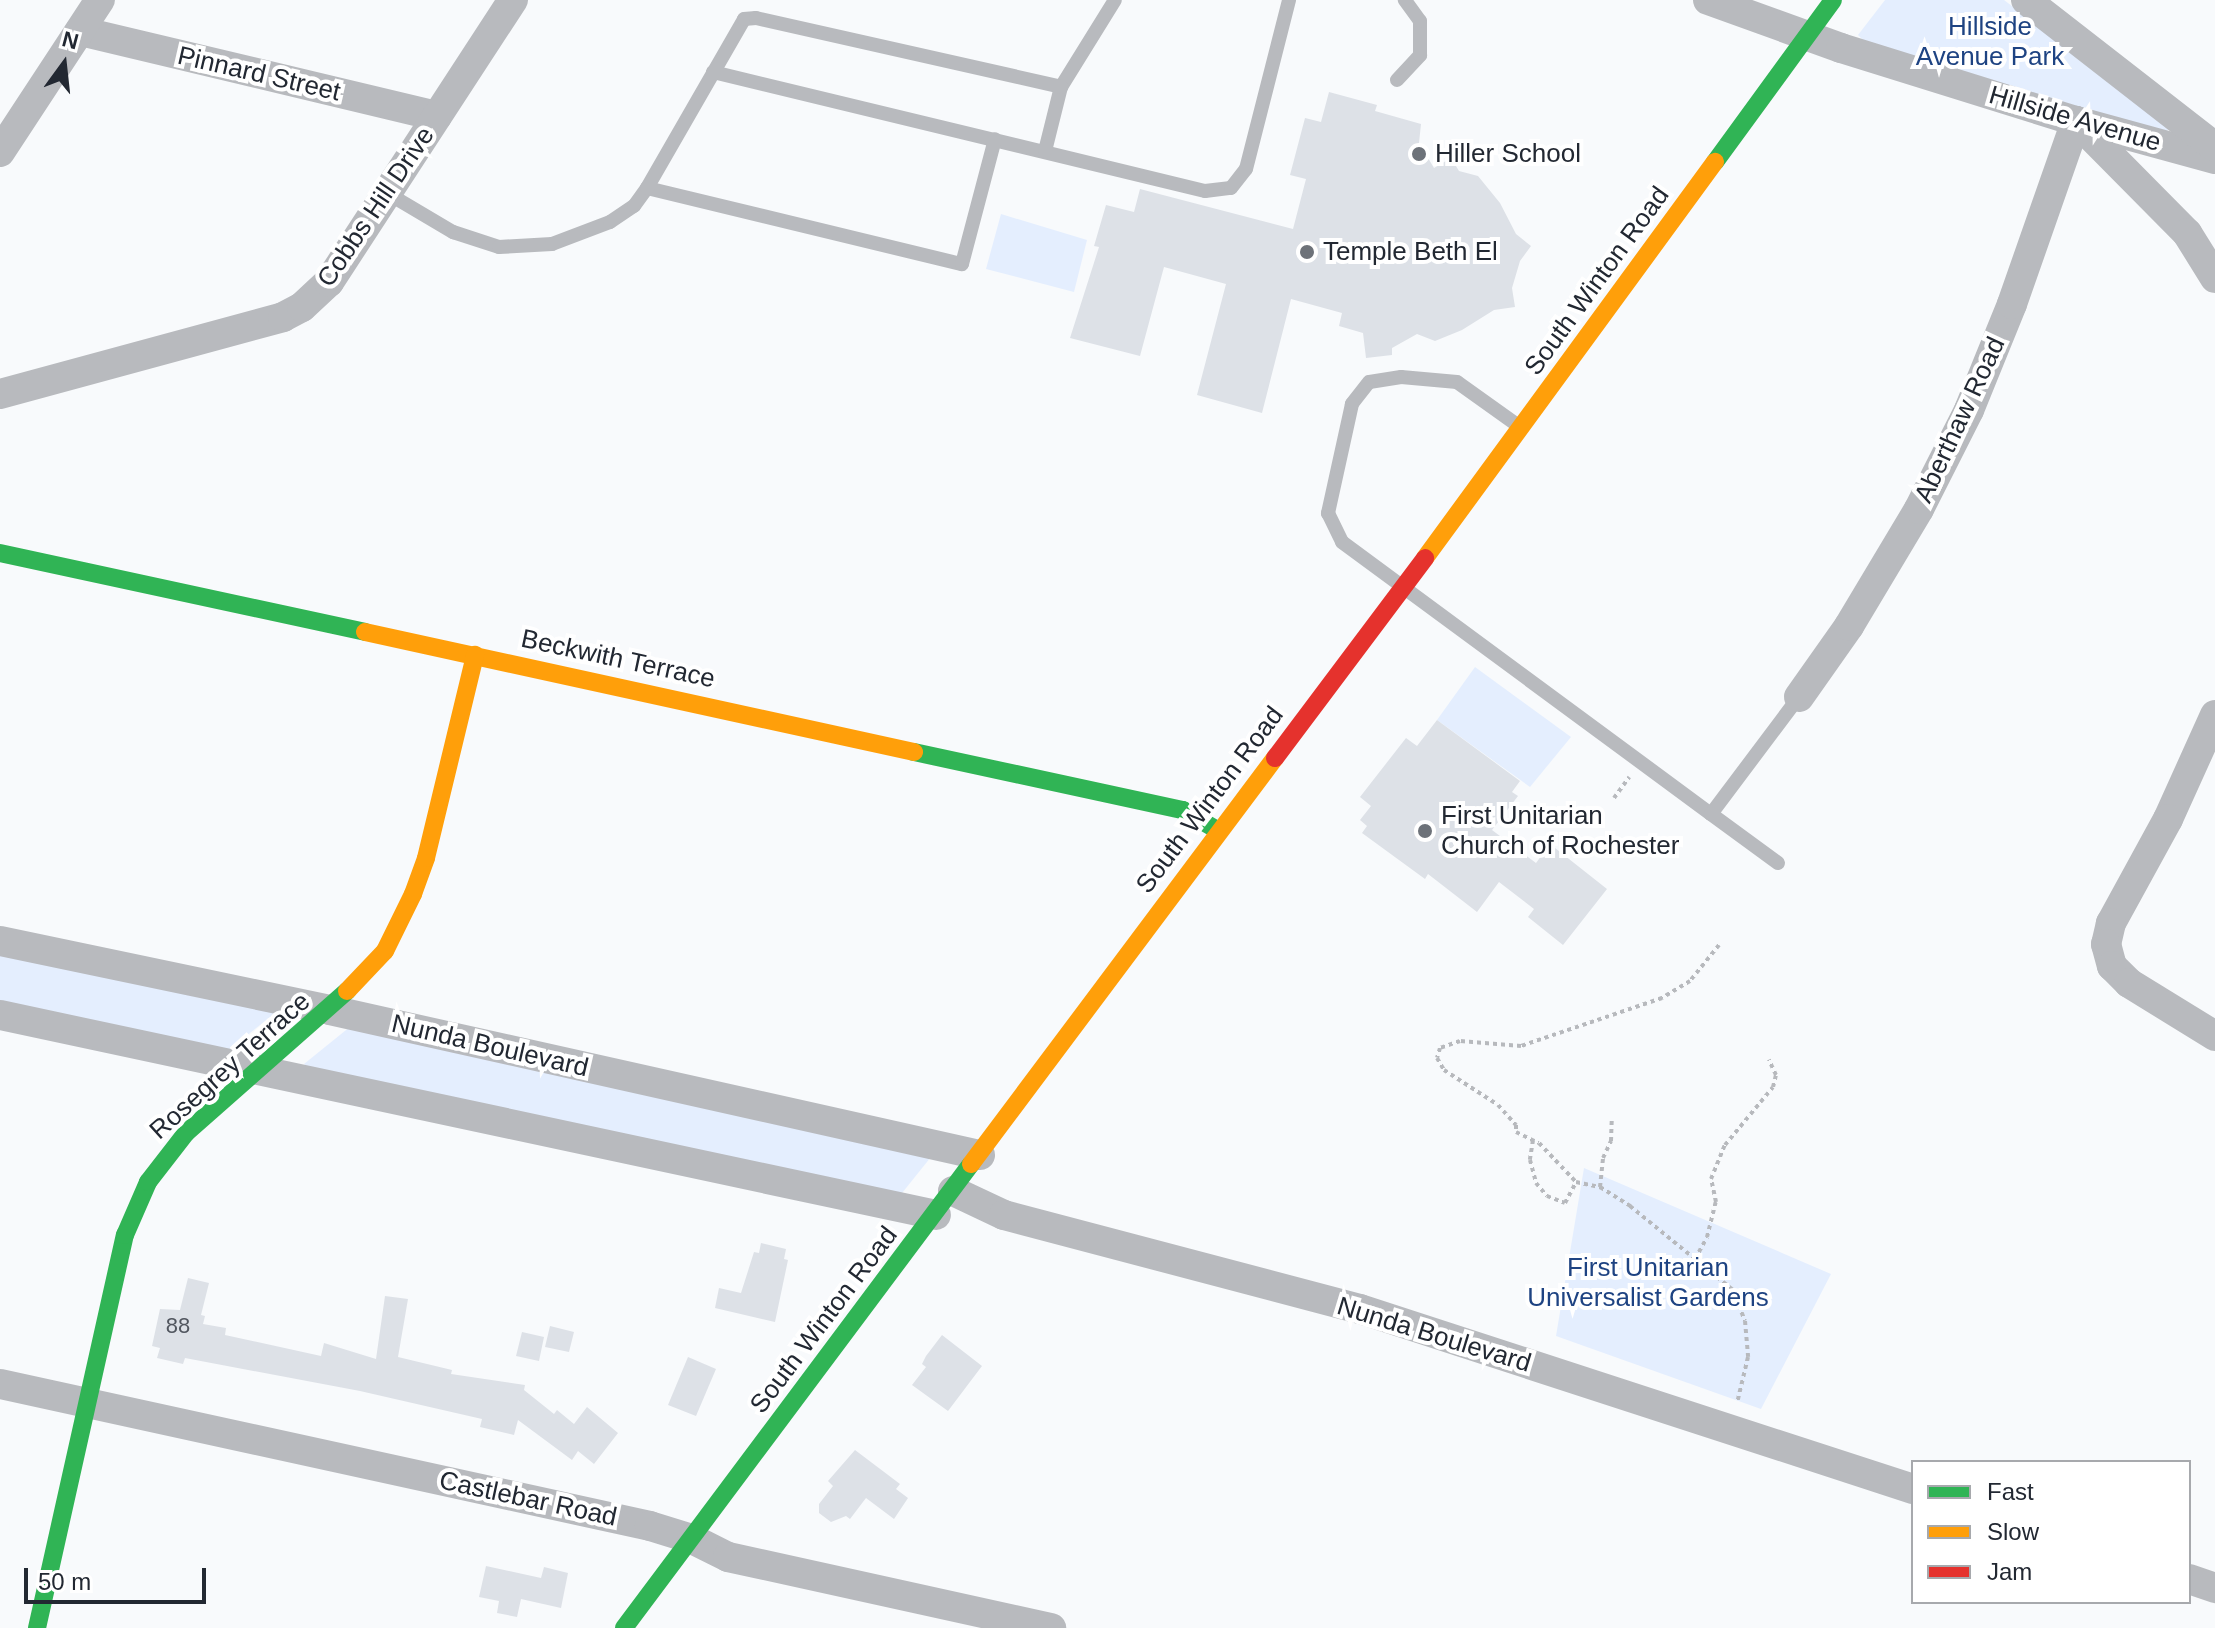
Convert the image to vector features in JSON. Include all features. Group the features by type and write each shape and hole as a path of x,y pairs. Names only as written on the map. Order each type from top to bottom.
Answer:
{"street":[{"path":"0,152 100,0"},
{"name":"Cobbs Hill Drive","path":"0,394 293,312 329,282 513,0"},
{"name":"Hillside Avenue","path":"1708,0 2076,121 2215,159"},
{"name":"South Winton Road","path":"624,1628 1404,587 1833,0"},
{"name":"Hillside Avenue","path":"2026,0 2215,147"},
{"name":"Pinnard Street","path":"80,31 437,116"},
{"path":"2076,121 2187,233 2215,278"},
{"name":"Aberthaw Road","path":"1799,697 1849,626 1919,509 1969,410 2012,304 2076,121"},
{"name":"Beckwith Terrace","path":"0,553 1183,810 1219,831"},
{"name":"Rosegrey Terrace","path":"37,1628 85,1402 125,1235 148,1182 186,1133 330,1010 385,951 413,894 437,816 475,655"},
{"path":"2215,715 2168,819 2111,923 2106,944 2112,966 2129,983 2215,1036"},
{"name":"Nunda Boulevard","path":"0,941 330,1010 980,1155"},
{"name":"Nunda Boulevard","path":"0,1015 259,1071 1004,1215 1360,1309 1911,1488"},
{"name":"Castlebar Road","path":"0,1384 650,1526 692,1539 728,1557 1051,1628"},
{"path":"2191,1580 2215,1588"}],"lane":[{"path":"1045,151 1061,87 1115,0"},
{"path":"713,72 1205,191 1231,188 1246,169 1289,0"},
{"path":"1397,80 1420,55 1420,21 1405,0"},
{"path":"387,193 453,232 499,247 552,244 610,222 634,206 647,188 744,19 756,18 1061,87"},
{"path":"647,188 962,264 995,139"},
{"path":"1522,428 1457,382 1401,377 1369,382 1352,404 1328,513 1342,542 1778,863"},
{"path":"1711,814 1799,697"}],"path":[{"path":"1719,945 1690,981 1662,998 1521,1046 1460,1041 1440,1048 1437,1058 1444,1070 1498,1105 1516,1125 1516,1132 1533,1140 1576,1182 1600,1187 1733,1290 1745,1321 1748,1357 1737,1403"},
{"path":"1695,1259 1707,1237 1716,1202 1711,1179 1725,1145 1773,1087 1776,1075 1769,1060"},
{"path":"1600,1187 1603,1158 1611,1141 1612,1118"},
{"path":"1533,1140 1530,1160 1536,1183 1547,1196 1565,1203 1576,1182"}],"green space":[{"name":"Hillside Avenue Park","path":"1885,0 2004,0 2170,126 2166,133 1865,42 1858,35"},
{"path":"1001,214 1087,240 1074,292 986,269"},
{"path":"1475,667 1571,737 1530,787 1437,720"},
{"path":"0,951 279,1010 227,1051 0,1002"},
{"path":"351,1026 931,1157 898,1198 311,1070 304,1064"},
{"name":"First Unitarian Universalist Gardens","path":"1584,1168 1831,1274 1761,1409 1556,1336"}],"building":[{"name":"Temple Beth El","path":"1329,92 1377,105 1375,111 1421,124 1419,143 1434,168 1451,158 1459,171 1478,176 1500,203 1516,234 1531,246 1520,261 1512,288 1515,307 1494,310 1462,330 1435,341 1417,334 1392,348 1392,355 1366,358 1363,333 1339,326 1342,313 1291,299 1262,413 1197,395 1226,284 1164,267 1140,356 1070,338 1099,247 1094,246 1106,205 1134,212 1140,189 1293,229 1306,179 1290,175 1305,118 1321,122"},
{"name":"First Unitarian Church of Rochester","path":"1437,720 1520,781 1512,792 1518,796 1492,830 1536,863 1550,844 1607,889 1563,945 1528,917 1534,909 1499,882 1477,912 1428,874 1425,879 1362,833 1367,826 1360,820 1371,806 1360,797 1406,738 1417,746"},
{"path":"761,1243 786,1249 784,1259 788,1260 775,1322 715,1308 719,1288 741,1293 754,1252 759,1253"},
{"path":"188,1278 209,1283 201,1315 205,1316 203,1324 226,1328 225,1335 321,1356 324,1343 376,1359 385,1296 408,1299 398,1357 452,1370 451,1374 525,1385 524,1390 554,1414 557,1410 574,1424 587,1407 618,1433 594,1464 578,1451 572,1460 518,1420 514,1435 480,1427 482,1419 360,1391 185,1358 183,1364 157,1358 160,1348 152,1346 160,1309 180,1310"},
{"path":"550,1326 574,1332 569,1352 545,1347"},
{"path":"522,1332 544,1337 539,1361 516,1356"},
{"path":"942,1335 982,1366 948,1411 912,1385 926,1367 922,1364 926,1356"},
{"path":"688,1357 716,1369 696,1416 668,1405"},
{"path":"855,1450 900,1484 896,1489 908,1498 894,1519 866,1498 850,1519 846,1516 831,1522 819,1513 819,1504 833,1486 828,1481"},
{"path":"486,1566 541,1578 544,1567 568,1573 561,1608 521,1599 517,1617 497,1613 499,1601 479,1597"}],"traffic: fast":[{"path":"1715,162 1833,0"},
{"path":"0,553 365,632"},
{"path":"914,752 1183,810 1219,831"},
{"path":"37,1628 125,1235 148,1182 186,1133 347,991"},
{"path":"624,1628 971,1164"}],"traffic: slow":[{"path":"1425,558 1715,162"},
{"path":"365,632 914,752"},
{"path":"347,991 385,951 413,894 426,858 475,655"},
{"path":"971,1164 1275,758"}],"traffic: jam":[{"path":"1275,758 1425,558"}],"place":[{"name":"Hiller School","path":"1419,154"},
{"name":"Temple Beth El","path":"1307,252"},
{"name":"First Unitarian Church of Rochester","path":"1425,831"}]}
